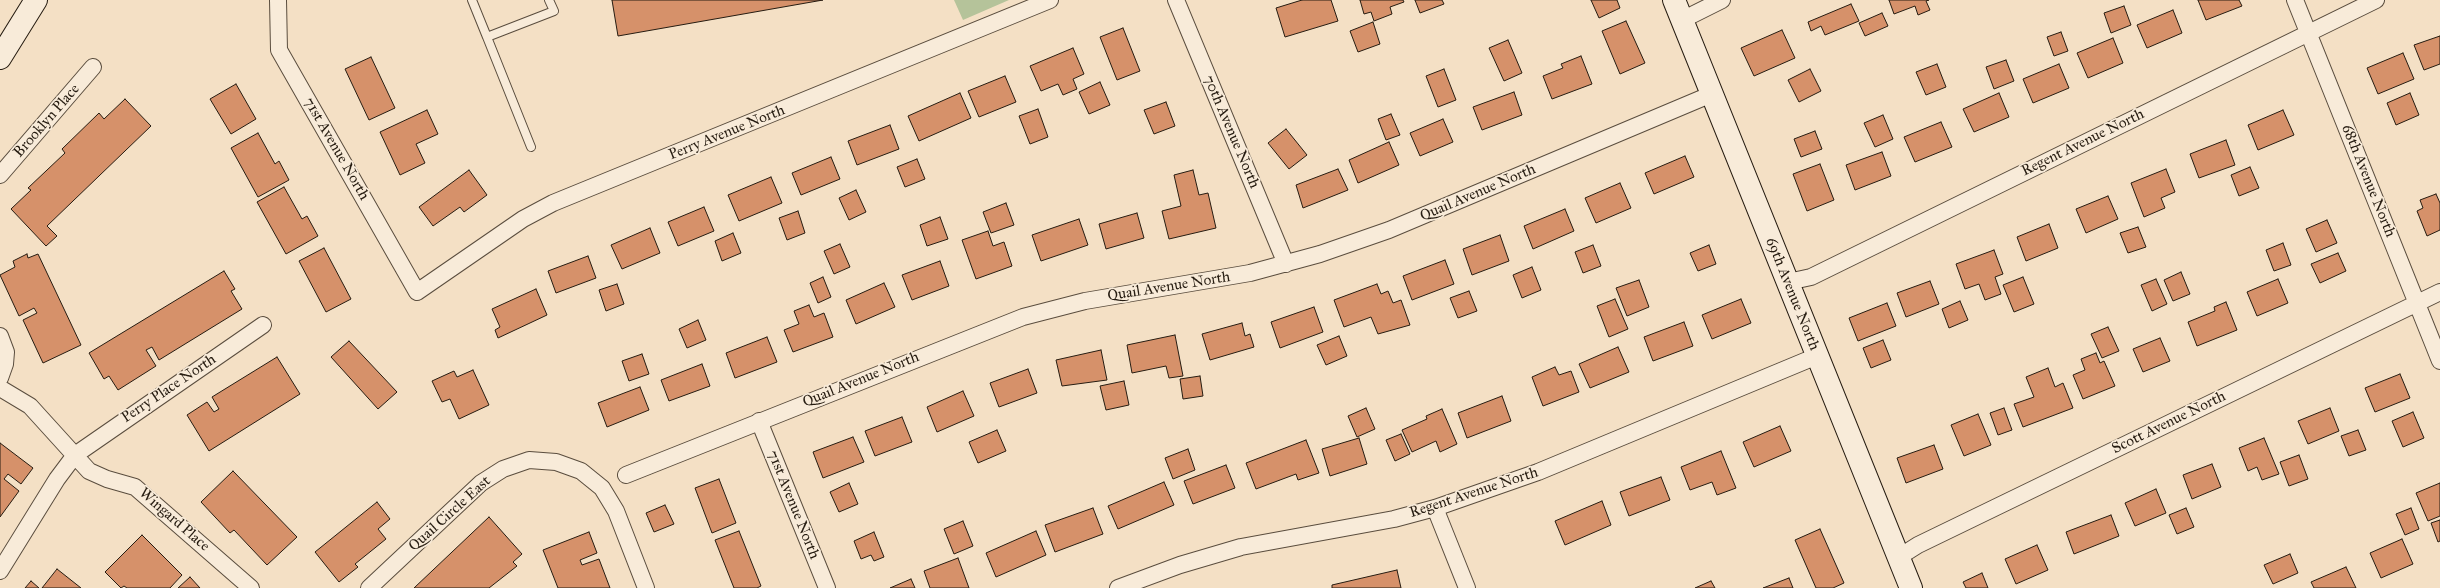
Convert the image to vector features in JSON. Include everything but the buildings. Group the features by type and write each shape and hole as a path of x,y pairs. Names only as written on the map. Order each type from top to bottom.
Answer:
{"street":[{"path":"0,58 36,0"},
{"name":"71st Avenue North","path":"278,0 279,50 417,292"},
{"name":"Perry Avenue North","path":"417,292 523,219 553,203 1050,0"},
{"name":"70th Avenue North","path":"1176,0 1286,264"},
{"path":"1678,10 1722,0"},
{"name":"68th Avenue North","path":"2295,0 2440,361"},
{"name":"Regent Avenue North","path":"1788,282 1811,277 2308,32 2376,0"},
{"name":"69th Avenue North","path":"1678,10 1911,588"},
{"name":"Brooklyn Place","path":"0,175 93,67"},
{"name":"Quail Avenue North","path":"626,475 1023,316 1085,301 1250,273 1286,264 1388,230 1712,94"},
{"name":"Scott Avenue North","path":"1899,557 1925,541 2440,292"},
{"name":"Perry Place North","path":"0,571 57,479 75,455 263,325"},
{"path":"0,336 6,352 5,364 0,378"},
{"name":"Regent Avenue North","path":"1118,588 1180,565 1241,548 1394,519 1435,508 1538,472 1817,356"},
{"name":"Wingard Place","path":"0,388 30,406 89,472 107,479 121,481 140,490 251,588"},
{"name":"71st Avenue North","path":"759,421 827,588"},
{"name":"Quail Circle East","path":"369,588 481,483 503,469 529,460 564,465 580,471 602,488 616,511 646,588"},
{"path":"1435,508 1467,588"}],"lane":[{"path":"472,0 531,147"},
{"path":"487,37 554,10 549,0"}],"green space":[{"path":"954,0 1009,0 963,20"}]}
